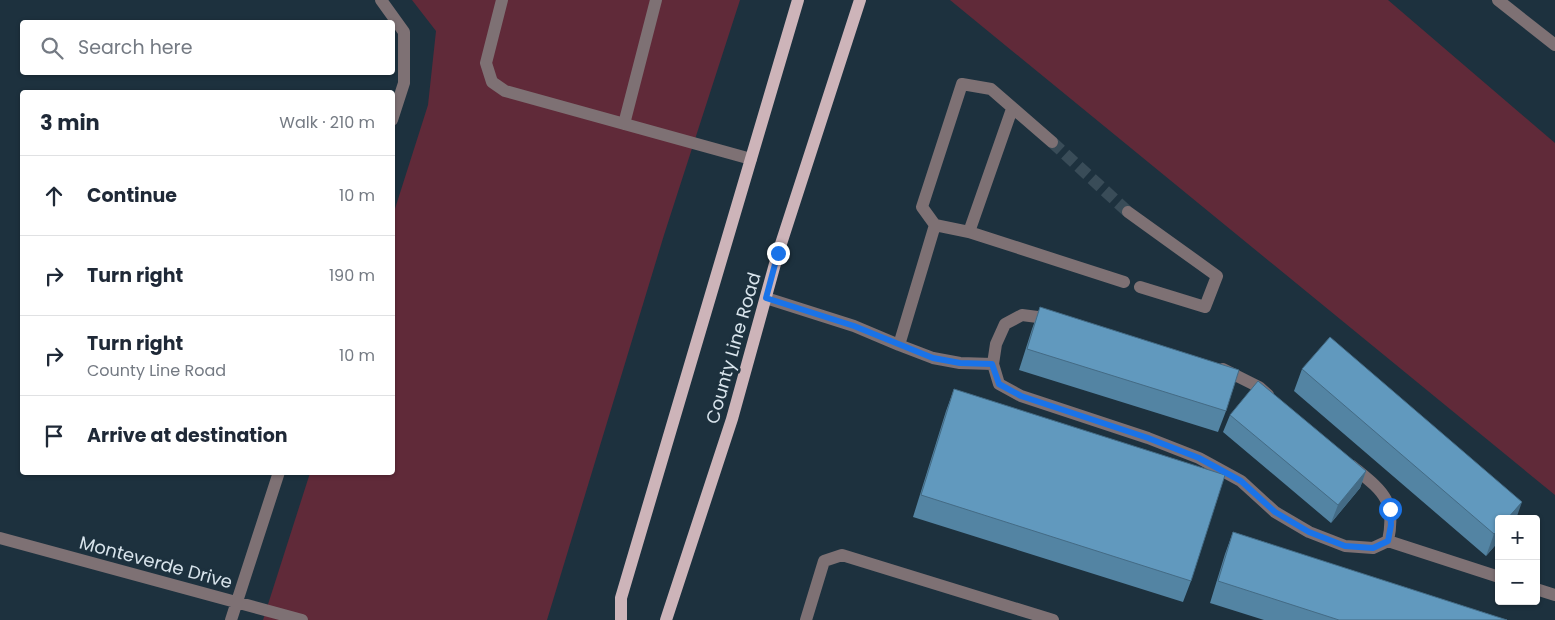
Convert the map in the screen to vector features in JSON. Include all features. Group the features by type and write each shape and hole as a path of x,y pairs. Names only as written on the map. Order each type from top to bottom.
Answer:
{"main road":[{"name":"County Line Road","path":"621,620 621,598 798,0"},
{"name":"County Line Road","path":"666,620 732,419 778,253 860,0"}],"street":[{"path":"381,0 404,32 404,83 395,111"},
{"path":"502,0 486,63 492,82 504,91 751,158"},
{"path":"624,124 656,0"},
{"path":"1498,0 1555,45"},
{"path":"1052,142 991,89 962,84 922,207 935,225 969,232 1124,282"},
{"path":"969,232 1012,109"},
{"path":"1128,212 1217,276 1205,307 1140,287"},
{"path":"899,345 935,225"},
{"path":"766,298 854,326 933,358 960,363 992,364"},
{"path":"1066,323 1048,318 1022,315 1005,324 996,344 992,364 999,384 1021,396 1148,438 1199,458 1241,481 1275,512 1309,532 1345,546 1373,548 1388,541 1495,576"},
{"path":"1206,364 1225,370 1259,387 1279,404"},
{"path":"1344,458 1380,489 1390,509 1391,525 1388,541"},
{"path":"232,620 278,475"},
{"name":"Monteverde Drive","path":"0,538 302,620"},
{"path":"806,620 824,561 842,555 1053,620"},
{"path":"1540,590 1555,595"}],"shaded area":[{"path":"412,0 740,0 664,235 547,620 263,620 309,475 395,475 395,209 428,105 436,31"},
{"path":"950,0 1388,0 1555,143 1555,495"}],"building":[{"path":"1040,307 1239,370 1226,411 1027,349"},
{"path":"1330,337 1522,502 1511,515 1495,515 1494,534 1302,369"},
{"path":"1258,381 1366,471 1338,505 1230,415"},
{"path":"954,389 1225,475 1191,581 921,495"},
{"path":"1233,532 1507,620 1339,620 1218,581"}],"tunnel":[{"path":"1052,142 1128,212"}],"route":[{"path":"778,253 766,298 854,326 933,358 960,363 992,364 999,384 1021,396 1148,438 1199,458 1241,481 1275,512 1309,532 1345,546 1373,548 1388,541 1391,525 1390,509"}]}
